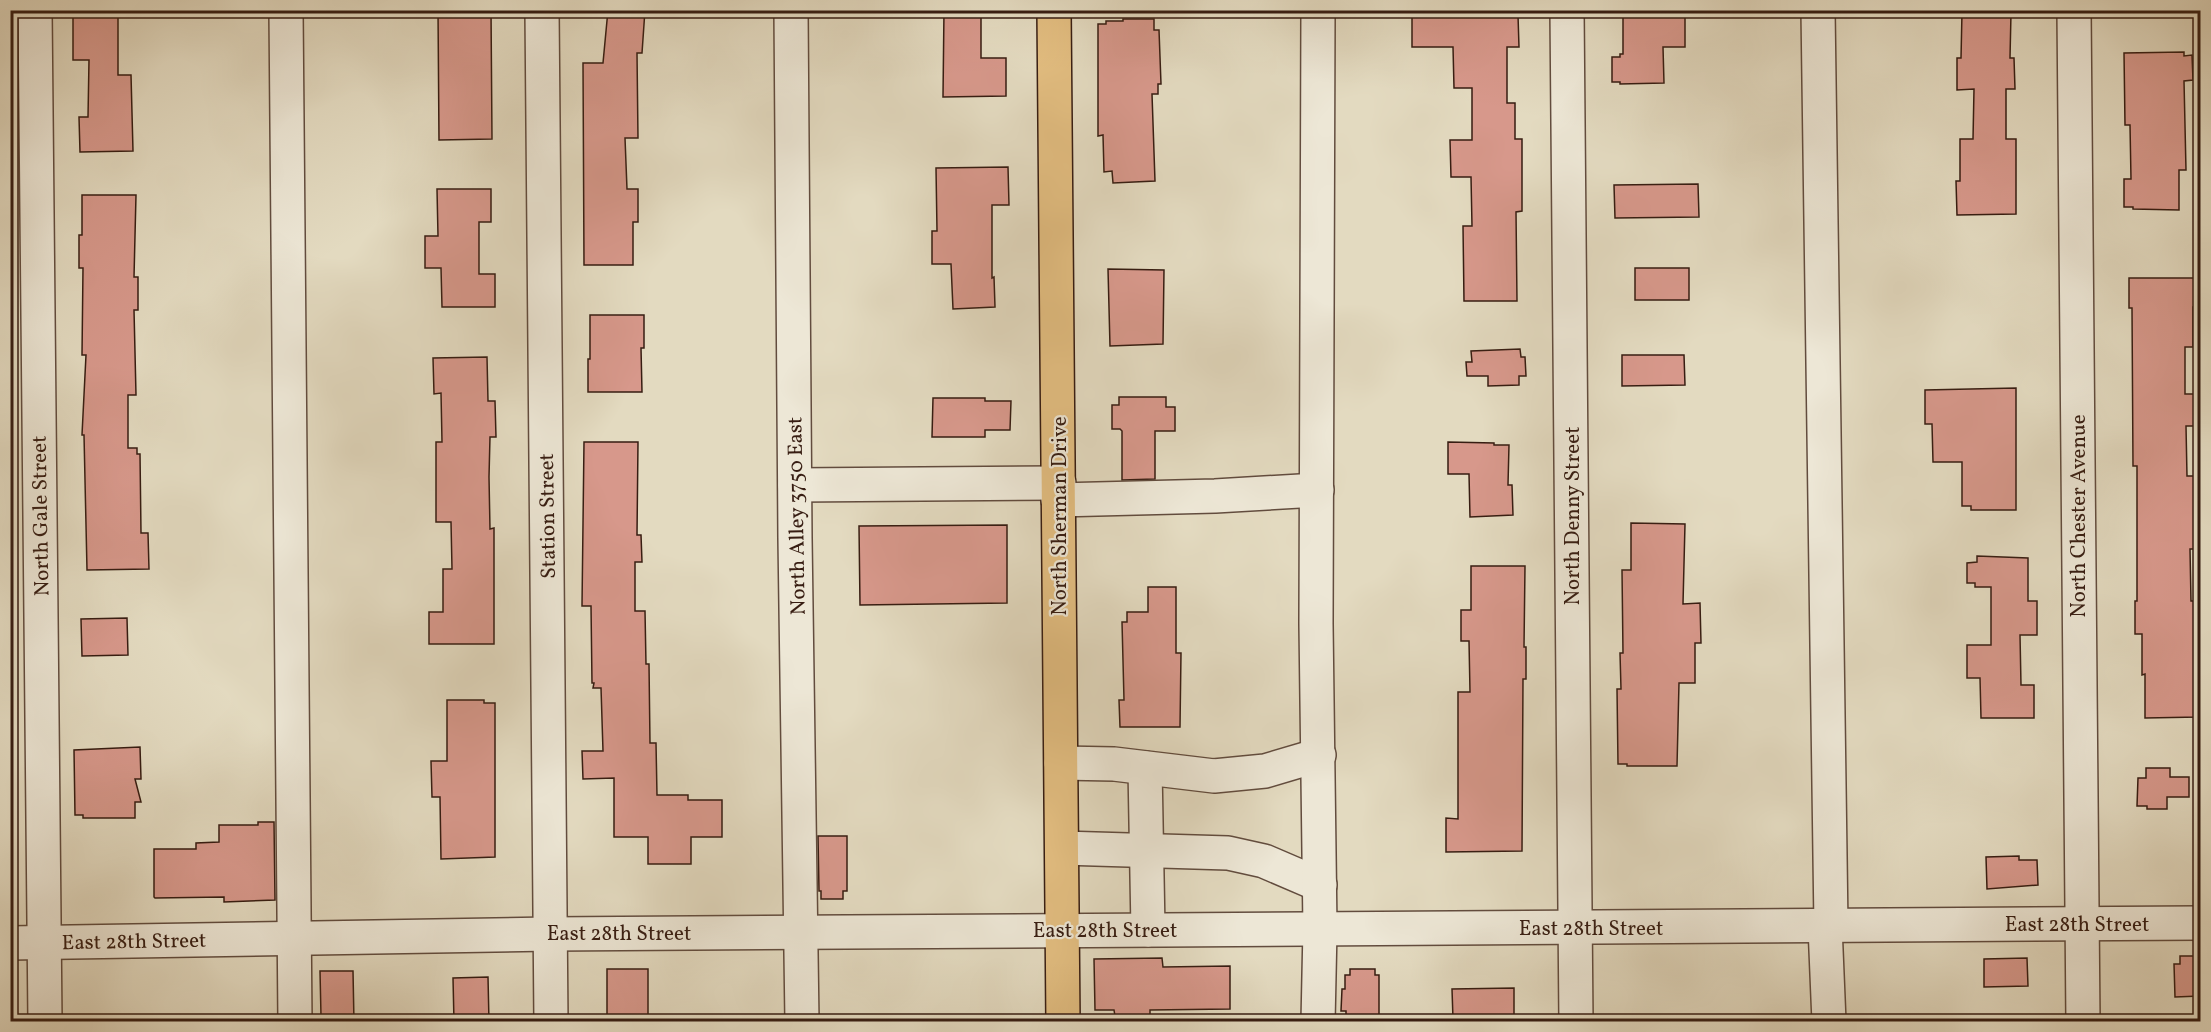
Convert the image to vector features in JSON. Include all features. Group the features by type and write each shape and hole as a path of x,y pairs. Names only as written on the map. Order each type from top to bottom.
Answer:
{"main road":[{"name":"North Sherman Drive","path":"1054,10 1063,1022"}],"street":[{"name":"North Gale Street","path":"34,10 45,1022"},
{"path":"286,10 295,1022"},
{"name":"Station Street","path":"542,10 551,1022"},
{"name":"North Alley 3750 East","path":"791,10 802,1022"},
{"path":"1318,10 1317,490 1320,885 1318,1022"},
{"name":"North Denny Street","path":"1567,10 1576,1022"},
{"path":"1818,10 1829,1022"},
{"name":"North Chester Avenue","path":"2074,10 2083,1022"},
{"path":"795,485 1184,497 1317,490"},
{"path":"1061,763 1114,764 1214,776 1264,771 1319,755"},
{"path":"1145,768 1148,930"},
{"path":"1062,848 1228,853 1264,861 1320,885"},
{"name":"East 28th Street","path":"10,943 550,934 2200,923"}],"building":[{"path":"73,10 118,10 118,75 131,75 133,151 80,152 79,117 88,117 89,60 73,60"},
{"path":"438,10 491,10 492,139 439,140"},
{"path":"608,10 645,10 642,53 637,53 638,138 625,138 627,189 638,189 638,222 633,222 633,265 584,265 583,63 603,63"},
{"path":"944,10 981,10 981,58 1006,58 1006,96 943,97"},
{"path":"1962,12 2011,13 2010,58 2014,58 2015,89 2006,89 2006,139 2016,139 2016,214 1957,215 1956,181 1960,181 1960,139 1973,139 1974,89 1957,90 1957,58 1961,58"},
{"path":"1518,15 1519,47 1507,47 1507,103 1515,103 1515,139 1522,139 1522,211 1516,212 1517,301 1464,301 1463,226 1472,226 1471,177 1451,177 1450,140 1472,140 1472,88 1454,88 1453,47 1412,47 1412,16"},
{"path":"1623,15 1685,15 1685,47 1663,47 1664,83 1620,84 1620,82 1612,82 1612,57 1620,57 1620,54 1623,54"},
{"path":"1123,19 1154,19 1154,30 1159,30 1161,84 1158,84 1158,94 1152,94 1155,181 1113,183 1112,171 1104,172 1103,135 1098,136 1098,24 1106,24 1106,21 1123,21"},
{"path":"2184,52 2184,56 2192,55 2193,80 2184,81 2186,170 2179,170 2179,210 2124,207 2124,179 2131,179 2130,125 2125,125 2124,53"},
{"path":"1008,167 1009,205 992,205 992,278 994,277 995,307 953,309 951,264 932,264 932,231 937,231 936,168"},
{"path":"1698,184 1699,217 1615,218 1614,185"},
{"path":"437,189 491,189 491,222 479,222 479,274 495,274 495,307 442,307 441,268 425,268 425,236 438,236"},
{"path":"82,195 136,195 134,277 138,277 138,310 134,310 136,395 128,395 128,448 137,448 137,454 140,454 141,533 148,533 149,569 87,570 84,435 82,435 86,355 82,355 83,268 79,268"},
{"path":"1635,268 1689,268 1689,300 1635,300"},
{"path":"1108,269 1164,270 1163,344 1110,346"},
{"path":"2129,278 2198,278 2199,307 2193,307 2193,347 2185,347 2185,394 2195,394 2195,426 2186,426 2187,476 2195,476 2195,516 2200,516 2200,549 2190,549 2191,601 2198,601 2198,634 2195,634 2199,717 2145,718 2142,634 2135,634 2137,466 2133,466 2132,308 2129,308"},
{"path":"590,315 644,315 644,348 641,348 642,392 588,392"},
{"path":"1520,349 1521,357 1525,357 1526,376 1519,376 1519,385 1488,386 1488,376 1467,376 1466,362 1472,362 1471,351"},
{"path":"1622,355 1684,355 1685,385 1622,386"},
{"path":"487,357 488,401 495,401 496,437 490,437 489,477 490,529 494,528 494,644 429,644 429,612 443,612 443,569 452,569 451,522 436,522 436,442 442,442 441,393 434,394 433,358"},
{"path":"2016,388 2016,510 1971,510 1971,506 1962,506 1962,462 1933,462 1932,424 1925,424 1925,390"},
{"path":"1119,397 1166,397 1166,407 1175,407 1175,431 1155,431 1155,479 1122,480 1122,431 1112,429 1112,405 1119,405"},
{"path":"933,398 985,398 985,401 1011,401 1010,430 985,430 985,437 932,437"},
{"path":"584,442 638,442 637,535 641,535 642,562 635,562 635,611 645,611 646,664 649,664 650,743 656,743 657,795 688,795 688,800 722,800 722,837 691,837 691,864 648,864 648,837 614,837 614,778 583,779 582,751 603,751 601,688 593,688 594,683 592,683 591,606 582,606"},
{"path":"1448,442 1509,445 1508,485 1512,485 1513,515 1470,517 1469,474 1448,474"},
{"path":"1631,523 1685,524 1683,604 1700,603 1701,643 1695,643 1695,683 1679,683 1677,766 1618,764 1617,689 1621,689 1620,653 1623,653 1622,570 1631,570"},
{"path":"1007,525 1007,603 860,605 859,526"},
{"path":"1977,556 2028,558 2028,601 2037,601 2037,635 2020,635 2021,685 2034,685 2034,718 1981,718 1980,678 1967,678 1967,645 1991,645 1991,587 1975,587 1975,583 1967,583 1967,563 1977,562"},
{"path":"1471,566 1525,566 1526,679 1523,679 1522,851 1446,852 1446,818 1458,819 1458,692 1470,692 1469,641 1461,641 1461,610 1471,610"},
{"path":"1148,587 1176,587 1176,653 1181,653 1180,727 1120,727 1119,700 1124,700 1122,622 1127,622 1127,612 1148,612"},
{"path":"127,618 128,655 82,656 81,619"},
{"path":"447,700 484,700 484,703 495,703 495,857 441,859 440,797 432,797 431,761 447,761"},
{"path":"140,747 141,779 135,779 141,802 135,802 135,818 83,818 83,815 75,815 74,750"},
{"path":"2146,768 2170,768 2170,777 2189,777 2189,797 2167,797 2167,809 2147,809 2147,806 2137,806 2138,778 2146,778"},
{"path":"258,822 274,822 275,900 224,902 224,897 154,897 154,849 196,849 196,843 219,842 219,825 258,825"},
{"path":"818,836 847,836 847,891 843,891 843,899 821,899"},
{"path":"2019,856 2019,860 2037,860 2038,885 1987,889 1986,857"},
{"path":"2180,956 2200,956 2200,996 2175,997 2174,964 2180,964"},
{"path":"1162,958 1163,967 1230,966 1230,1009 1150,1010 1150,1016 1115,1016 1114,1010 1095,1010 1094,959"},
{"path":"2027,958 2028,986 1984,987 1984,959"},
{"path":"607,969 648,969 648,1022 607,1022"},
{"path":"1350,969 1375,969 1375,975 1379,975 1379,1016 1374,1016 1374,1022 1346,1022 1346,1011 1341,1011 1345,975 1350,975"},
{"path":"320,971 353,971 354,1022 330,1022 330,1016 321,1016"},
{"path":"488,977 489,1022 454,1022 453,978"},
{"path":"1514,988 1514,1017 1453,1019 1452,989"}]}
